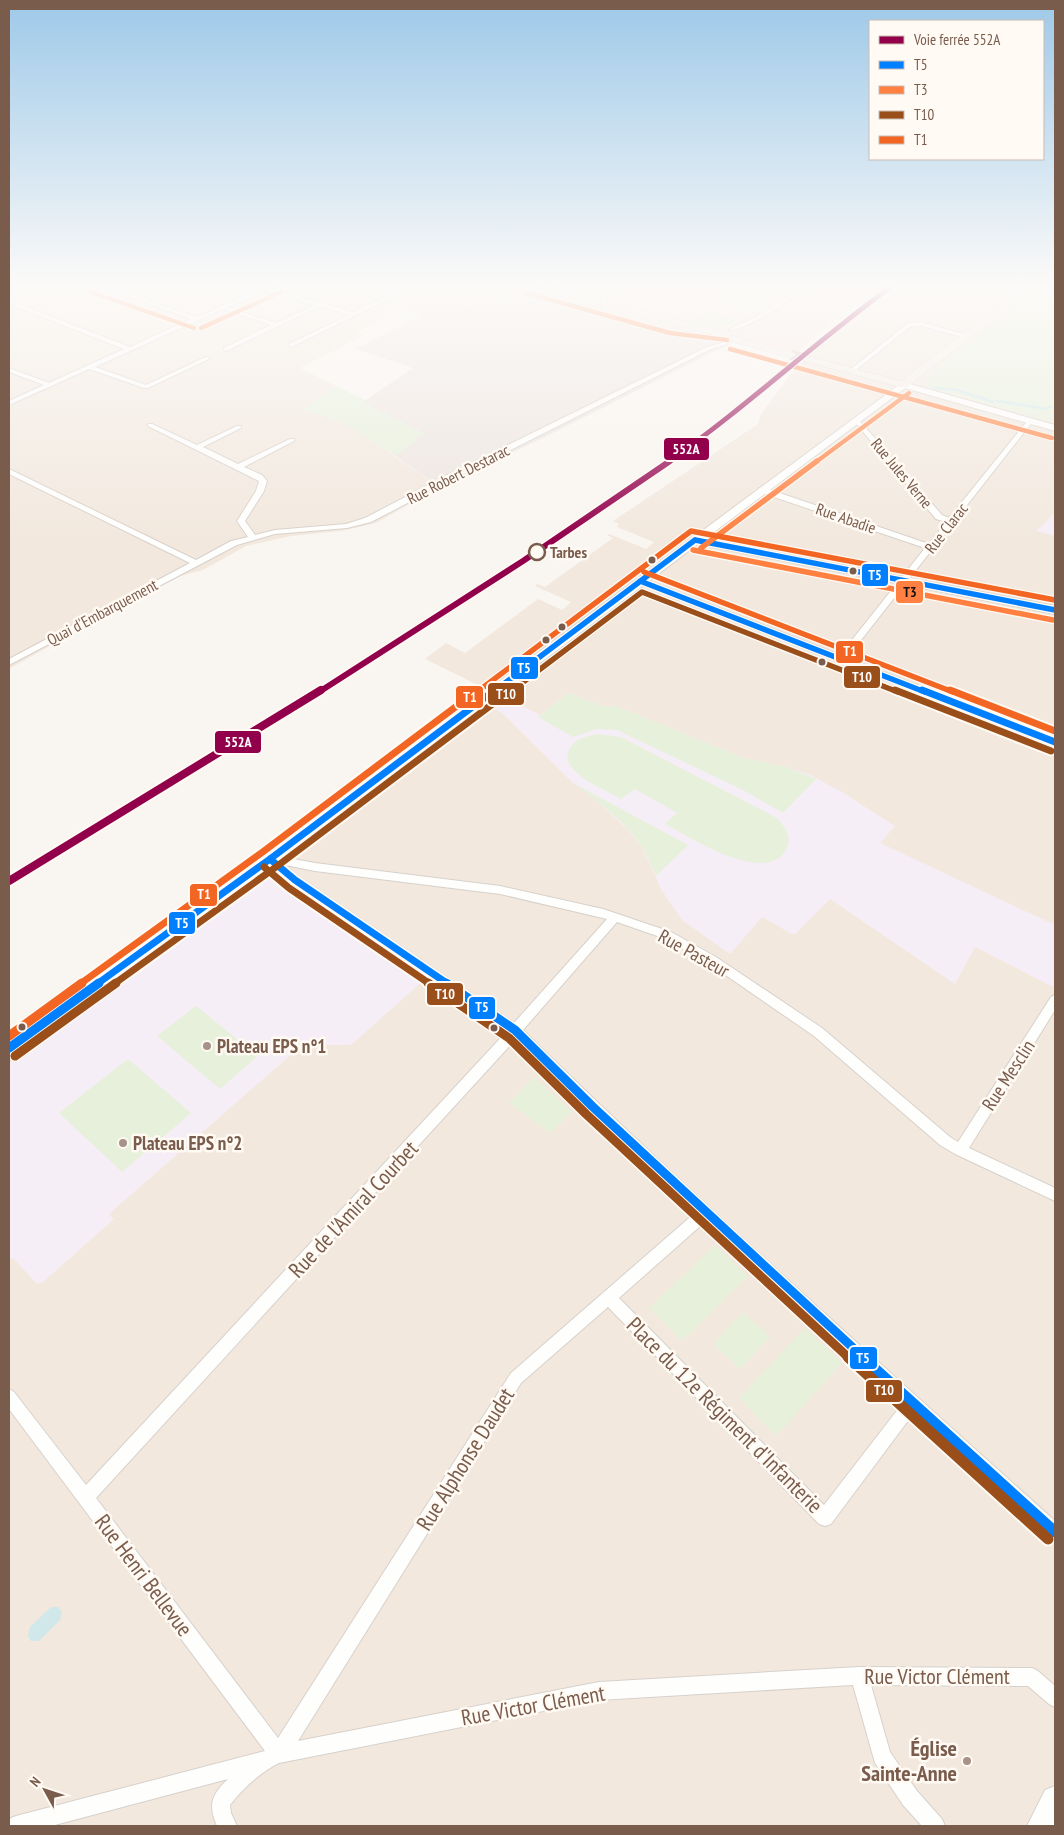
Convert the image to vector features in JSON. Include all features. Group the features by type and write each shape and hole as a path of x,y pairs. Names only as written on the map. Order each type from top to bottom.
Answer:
{"main road":[{"path":"843,369 1055,428"},
{"path":"9,1048 270,859 924,369"},
{"path":"695,540 1055,610"},
{"path":"1041,1826 1055,1800"}],"street":[{"path":"9,403 85,369"},
{"path":"94,369 146,387 185,369"},
{"name":"Rue Robert Destarac","path":"195,562 234,543 253,537 275,532 347,526 368,520 668,369"},
{"path":"9,370 50,385"},
{"name":"Rue Jules Verne","path":"856,420 939,517 951,521"},
{"name":"Rue Clarac","path":"842,659 905,582 930,547 1030,421"},
{"path":"150,425 259,477 263,481 260,491 241,521 253,537"},
{"path":"198,447 239,427"},
{"path":"238,467 292,440"},
{"path":"9,471 195,562"},
{"name":"Rue Abadie","path":"762,490 930,547"},
{"name":"Quai d'Embarquement","path":"9,662 195,562"},
{"path":"640,581 1055,742"},
{"path":"270,859 295,880 515,1030 706,1212 912,1403 1055,1532"},
{"name":"Rue Pasteur","path":"270,859 315,867 500,890 615,917 667,936 688,946 783,1007 818,1032 926,1126 960,1150 1055,1195"},
{"name":"Rue de l'Amiral Courbet","path":"86,1497 498,1053 515,1030 602,935 615,917"},
{"name":"Rue Mesclin","path":"960,1150 1055,1000"},
{"name":"Rue Alphonse Daudet","path":"272,1757 516,1378 706,1212"},
{"name":"Place du 12e Régiment d'Infanterie","path":"608,1298 825,1518 912,1403"},
{"name":"Rue Henri Bellevue","path":"9,1397 86,1497 272,1757"},
{"path":"859,1676 882,1756 910,1798 935,1826"},
{"name":"Rue Victor Clément","path":"16,1826 272,1757 599,1691 859,1676 1032,1676 1055,1698"},
{"path":"227,1826 221,1811 221,1803 230,1790 272,1757"}],"shaded area":[{"path":"9,369 301,369 336,386 303,409 349,425 440,487 376,523 341,531 291,536 246,546 203,570 169,579 9,669"},
{"path":"412,369 680,369 551,434 440,487 367,436 363,402"},
{"path":"795,369 936,369 925,377 931,388 1055,423 1055,1826 9,1826 9,1035 484,688 425,659 446,643 465,653 538,599 562,610 571,602 535,586 537,584 545,587 613,538 607,535 609,534 646,549 654,542 617,527 619,524 613,521 758,424 760,416"},
{"path":"1055,512 1055,536 1036,531 1045,523"},
{"path":"569,693 605,707 616,706 744,758 786,767 812,776 842,792 895,826 880,843 1055,925 1055,984 1053,987 975,947 955,984 830,899 794,935 762,917 730,954 682,920 661,889 642,847 628,830 596,800 573,783 503,714 491,706 504,697 540,715"},
{"path":"267,873 424,980 351,1045 302,1045 109,1214 114,1219 43,1282 37,1284 13,1258 9,1261 9,1064"}],"green space":[{"path":"936,369 1055,369 1055,423 931,388 926,384 925,377"},
{"path":"336,386 424,433 396,456 341,421 303,409"},
{"path":"569,693 605,707 616,706 744,758 786,767 816,779 783,813 743,790 617,730 597,729 573,737 538,717"},
{"path":"596,734 621,737 775,817 788,834 787,847 778,859 764,863 747,862 710,848 665,824 677,813 635,789 621,799 596,786 578,774 572,767 568,760 568,753 575,742"},
{"path":"573,783 688,845 656,876 644,850 628,829"},
{"name":"Plateau EPS n°1","path":"196,1006 258,1056 220,1089 157,1036"},
{"name":"Plateau EPS n°2","path":"128,1059 191,1113 122,1172 59,1113"},
{"path":"534,1077 572,1112 550,1133 509,1103"},
{"path":"715,1245 748,1276 682,1341 649,1308"},
{"path":"743,1312 770,1337 740,1369 713,1344"},
{"path":"805,1328 842,1363 776,1436 739,1398"}],"water":[{"path":"51,1607 58,1607 62,1612 60,1620 39,1641 31,1641 28,1636 30,1627"}],"waterway":[{"path":"933,388 957,390 993,402"},
{"path":"997,401 1047,409 1051,406"}],"rail line":[{"name":"552A","path":"9,881 353,670 523,561 690,447 788,369"}],"transit line":[{"name":"T3","path":"801,369 1052,438"},
{"name":"T3","path":"701,548 909,393"},
{"name":"T1","path":"9,1036 264,851 691,531 1055,600"},
{"name":"T5","path":"695,540 1055,610"},
{"name":"T5","path":"9,1048 270,859 695,540"},
{"name":"T3","path":"693,550 1053,620"},
{"name":"T1","path":"644,572 1055,731"},
{"name":"T5","path":"640,581 1055,742"},
{"name":"T10","path":"15,1056 276,867 642,592 1051,751"},
{"name":"T5","path":"270,859 295,880 515,1030 593,1107 912,1403 1055,1532"},
{"name":"T10","path":"264,867 289,888 509,1038 586,1114 905,1410 1048,1539"}],"place":[{"name":"Tarbes","path":"537,552"},
{"name":"Plateau EPS n°1","path":"207,1046"},
{"name":"Plateau EPS n°2","path":"123,1143"},
{"name":"Église Sainte-Anne","path":"967,1761"}]}
